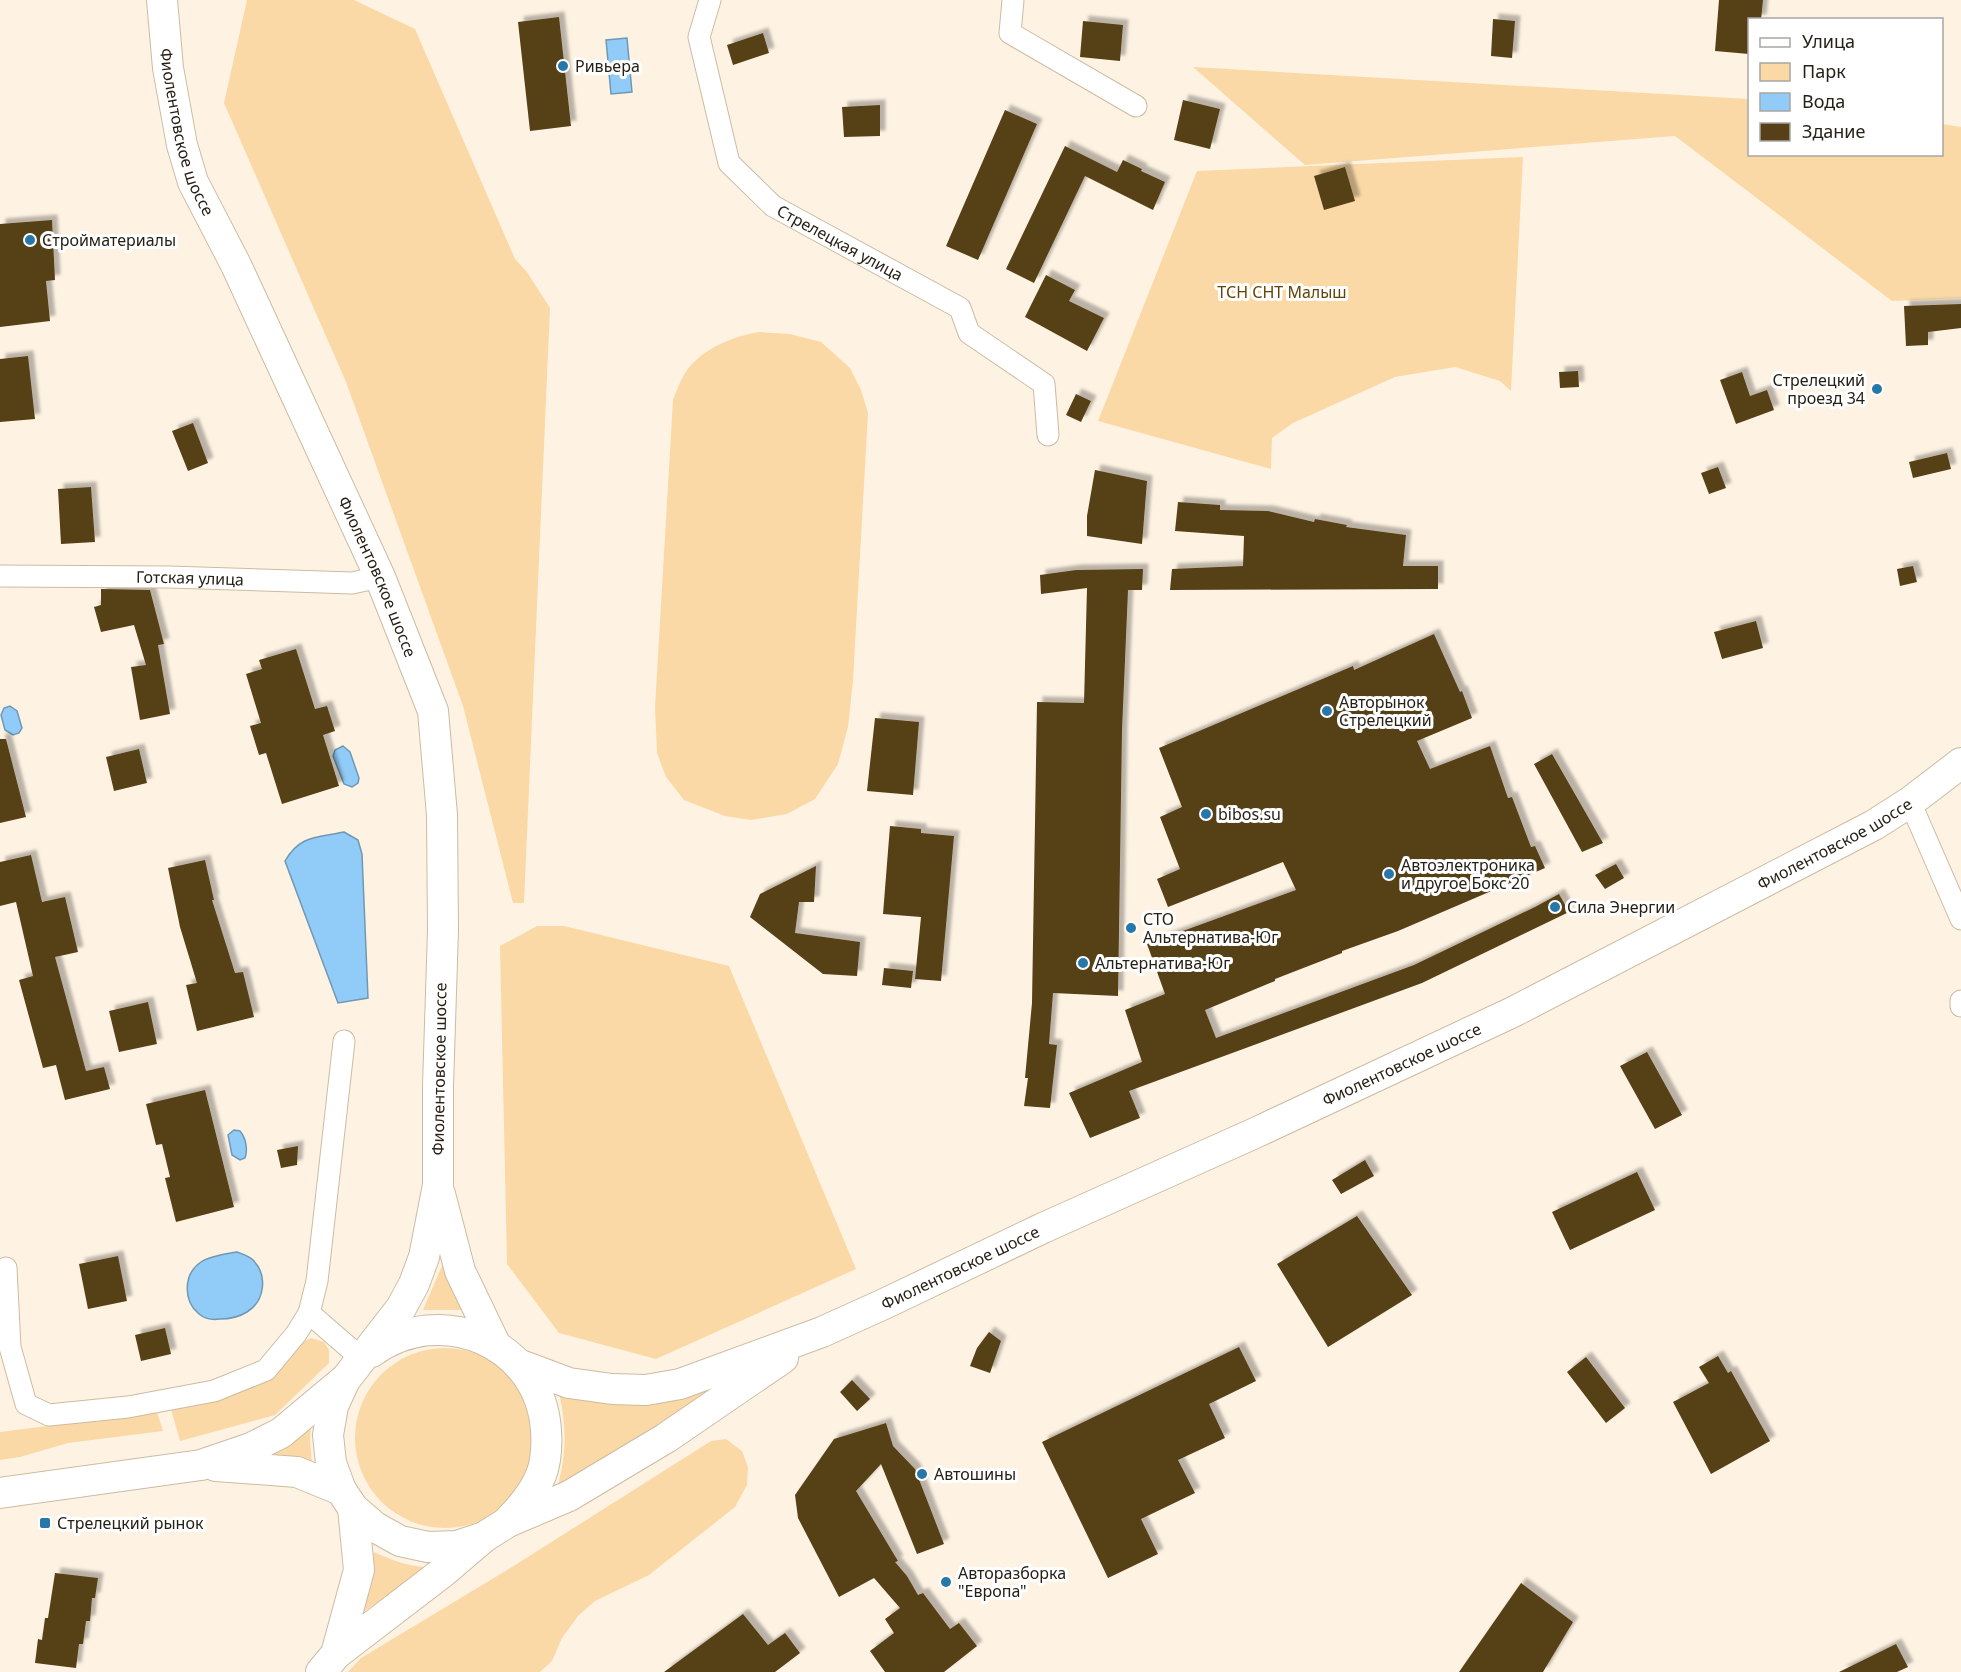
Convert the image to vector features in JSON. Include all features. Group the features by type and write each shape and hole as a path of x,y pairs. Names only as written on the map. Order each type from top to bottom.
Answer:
{"main road":[{"name":"Фиолентовское шоссе","path":"162,0 168,68 182,145 193,182 236,266 380,577 434,711 442,815 443,930 438,1086 438,1185 424,1257 414,1284 401,1308 353,1370 333,1406 328,1435 331,1463 347,1499 359,1570 328,1663"},
{"name":"Фиолентовское шоссе","path":"353,1370 385,1342 412,1332 441,1329 470,1334 507,1355 569,1383 612,1389 646,1389 680,1384 828,1329 1513,1012 1874,825 1910,802 1961,763"},
{"name":"Фиолентовское шоссе","path":"328,1663 496,1530 528,1500 541,1474 547,1445 545,1416 535,1388 507,1355 460,1271 446,1224 438,1185"},
{"name":"Фиолентовское шоссе","path":"347,1499 375,1527 400,1541 428,1547 457,1546 569,1496 656,1443 828,1329"},
{"path":"0,1493 201,1465 250,1448 280,1433 353,1370"},
{"path":"201,1465 297,1472 347,1499"}],"street":[{"name":"Стрелецкая улица","path":"710,0 699,37 729,163 773,206 960,308 969,333 1044,384 1048,435"},
{"path":"1013,0 1010,33 1136,106"},
{"name":"Готская улица","path":"0,576 169,576 352,583 380,577"},
{"path":"1910,802 1961,919"},
{"path":"1961,1001 1961,1006"},
{"path":"6,1268 10,1347 26,1404 49,1415 128,1407 214,1391 266,1370 296,1334 309,1313 317,1281 344,1041"},
{"path":"309,1313 353,1370"}],"green space":[{"path":"247,0 354,0 415,29 515,259 527,272 550,308 524,903 513,903 463,706 346,382 224,103"},
{"path":"1193,67 1748,99 1748,156 1943,156 1943,124 1961,127 1961,298 1892,301 1675,136 1305,165"},
{"name":"ТСН СНТ Малыш","path":"1523,157 1511,391 1500,381 1455,367 1395,377 1293,423 1272,438 1271,469 1098,421 1197,171"},
{"path":"759,332 790,334 821,342 850,368 861,390 868,413 853,681 848,727 838,764 815,799 787,814 751,820 725,816 684,800 666,777 657,753 655,707 673,400 684,375 701,356 724,342"},
{"path":"537,926 564,926 729,966 856,1269 656,1359 559,1333 507,1264 500,946"},
{"path":"444,1261 466,1310 423,1310"},
{"path":"311,1338 324,1342 329,1350 329,1363 275,1415 180,1441 170,1406"},
{"path":"445,1348 479,1355 495,1363 509,1374 520,1388 528,1404 535,1438 528,1472 520,1488 509,1502 495,1513 479,1521 445,1528 411,1521 395,1513 381,1502 370,1488 362,1472 355,1438 362,1404 370,1388 381,1374 395,1363 411,1355"},
{"path":"746,1369 557,1489 563,1463 565,1439 558,1389"},
{"path":"157,1412 163,1431 68,1443 20,1457 0,1460 0,1432"},
{"path":"311,1421 312,1462 255,1458"},
{"path":"726,1439 742,1451 748,1467 747,1485 735,1507 649,1575 595,1601 578,1616 562,1638 552,1661 540,1672 348,1672 361,1658 512,1567 711,1441"},
{"path":"374,1552 407,1564 429,1567 354,1618 373,1576"}],"water":[{"path":"627,38 632,92 611,94 606,40"},
{"path":"10,706 17,711 22,728 19,733 13,735 5,730 1,715 4,708"},
{"path":"343,746 350,752 359,778 358,783 352,787 344,784 333,756 335,750"},
{"path":"344,832 358,840 362,854 368,998 338,1003 285,861 303,842"},
{"path":"234,1130 240,1131 246,1144 245,1158 240,1160 232,1155 228,1135"},
{"path":"237,1252 253,1260 261,1273 262,1288 258,1301 247,1312 227,1319 204,1317 194,1309 190,1302 187,1288 191,1273 205,1260"}],"building":[{"path":"1719,0 1763,0 1761,18 1748,18 1748,54 1715,51"},
{"path":"559,17 571,126 530,131 518,22"},
{"path":"1493,19 1515,21 1512,58 1491,56"},
{"path":"1083,21 1123,25 1120,61 1080,57"},
{"path":"763,33 769,53 733,65 727,45"},
{"path":"1183,100 1220,109 1210,149 1174,140"},
{"path":"880,105 880,136 844,137 842,107"},
{"path":"1005,110 1037,124 978,260 946,246"},
{"path":"1065,146 1117,172 1123,160 1165,182 1153,210 1085,176 1034,283 1006,269"},
{"path":"1345,167 1355,201 1324,210 1314,176"},
{"path":"52,220 55,280 46,281 50,321 0,327 0,224"},
{"path":"1046,275 1075,290 1069,301 1104,318 1087,351 1025,317"},
{"path":"1961,304 1961,328 1928,332 1928,345 1906,346 1904,306"},
{"path":"28,356 35,419 0,422 0,359"},
{"path":"1578,371 1579,387 1560,388 1559,372"},
{"path":"1742,372 1750,396 1767,390 1774,410 1736,424 1720,380"},
{"path":"1076,394 1091,401 1081,422 1066,415"},
{"path":"193,423 208,463 188,471 172,431"},
{"path":"1947,453 1951,469 1913,478 1909,462"},
{"path":"1718,467 1726,488 1709,494 1701,473"},
{"path":"1095,470 1147,481 1142,544 1087,536 1087,516"},
{"path":"91,487 95,542 61,544 58,489"},
{"path":"1178,502 1220,505 1220,510 1268,511 1314,522 1315,519 1347,525 1346,527 1406,535 1403,566 1438,566 1438,589 1170,590 1172,569 1243,566 1244,536 1175,531"},
{"path":"1913,566 1917,582 1900,586 1897,569"},
{"path":"1143,569 1142,590 1128,590 1122,730 1118,996 1053,993 1049,1044 1057,1045 1050,1108 1024,1106 1028,1078 1025,1078 1032,1003 1037,702 1084,703 1087,588 1041,594 1040,575 1076,570"},
{"path":"101,589 150,590 164,644 158,645 170,714 140,720 131,667 146,665 134,625 101,632 94,607 101,605"},
{"path":"1756,621 1763,648 1722,659 1714,632"},
{"path":"1434,634 1460,692 1462,691 1472,718 1417,741 1430,769 1490,746 1508,798 1512,797 1531,847 1535,846 1545,868 1205,1010 1216,1038 1414,965 1559,894 1569,912 1422,983 1129,1091 1140,1118 1090,1138 1069,1093 1142,1062 1125,1010 1165,994 1147,944 1296,890 1283,862 1168,907 1157,879 1180,869 1160,817 1182,807 1159,748 1353,666 1354,670"},
{"path":"296,649 315,709 327,706 335,731 323,735 339,786 282,804 266,753 259,755 250,726 261,723 246,674 262,669 259,660"},
{"path":"875,718 919,722 913,795 867,791"},
{"path":"0,739 6,739 26,817 0,823"},
{"path":"139,749 147,783 114,791 106,757"},
{"path":"1552,754 1603,843 1582,852 1534,764"},
{"path":"890,826 921,829 921,833 954,836 941,981 915,979 921,917 883,914"},
{"path":"31,855 42,902 65,897 78,952 55,957 86,1071 104,1067 110,1089 65,1100 56,1065 43,1068 19,980 33,976 16,902 0,906 0,862"},
{"path":"205,860 214,900 212,900 235,973 243,972 254,1017 197,1031 186,985 197,983 180,927 168,868"},
{"path":"1616,864 1624,878 1605,889 1595,875"},
{"path":"816,866 814,902 799,902 795,933 860,942 857,976 823,974 750,917 760,894"},
{"path":"884,968 913,971 911,988 882,985"},
{"path":"148,1002 157,1044 119,1052 109,1011"},
{"path":"1647,1052 1682,1115 1655,1129 1620,1066"},
{"path":"205,1090 234,1207 176,1222 165,1178 170,1177 162,1144 156,1145 146,1104"},
{"path":"298,1146 297,1165 281,1168 277,1150"},
{"path":"1365,1160 1374,1176 1341,1194 1332,1180"},
{"path":"1637,1172 1655,1210 1570,1250 1552,1212"},
{"path":"1357,1216 1412,1295 1328,1347 1277,1264"},
{"path":"118,1256 127,1301 88,1309 79,1264"},
{"path":"165,1328 171,1354 141,1361 135,1335"},
{"path":"989,1332 1001,1341 990,1373 970,1366 977,1348"},
{"path":"1239,1347 1256,1381 1209,1404 1225,1438 1178,1460 1195,1493 1141,1519 1158,1554 1108,1578 1042,1442"},
{"path":"1718,1356 1728,1373 1731,1371 1770,1441 1711,1474 1673,1402 1709,1383 1699,1367"},
{"path":"1586,1357 1625,1408 1606,1423 1567,1372"},
{"path":"852,1380 870,1399 857,1411 840,1392"},
{"path":"886,1423 893,1446 915,1469 944,1544 917,1554 881,1464 856,1491 898,1561 895,1562 907,1576 918,1595 923,1593 950,1629 959,1623 977,1646 944,1672 885,1672 870,1651 894,1633 885,1619 900,1608 874,1578 839,1597 798,1518 795,1495 834,1439"},
{"path":"55,1573 98,1578 95,1598 92,1598 90,1621 86,1621 83,1644 79,1644 76,1668 35,1663 38,1639 42,1640 45,1618 48,1618"},
{"path":"1521,1583 1573,1622 1543,1672 1459,1672"},
{"path":"743,1614 768,1645 785,1633 800,1653 775,1672 664,1672"},
{"path":"1896,1644 1908,1667 1897,1672 1839,1672"}],"place":[{"name":"Ривьера","path":"563,66"},
{"name":"Стройматериалы","path":"30,240"},
{"name":"Стрелецкий проезд 34","path":"1877,389"},
{"name":"Авторынок Стрелецкий","path":"1327,711"},
{"name":"bibos.su","path":"1206,814"},
{"name":"Автоэлектроника и другое Бокс 20","path":"1389,874"},
{"name":"Сила Энергии","path":"1555,907"},
{"name":"СТО Альтернатива-Юг","path":"1131,928"},
{"name":"Альтернатива-Юг","path":"1083,963"},
{"name":"Автошины","path":"922,1474"},
{"name":"Стрелецкий рынок","path":"45,1523"},
{"name":"Авторазборка \"Европа\"","path":"946,1582"}]}
